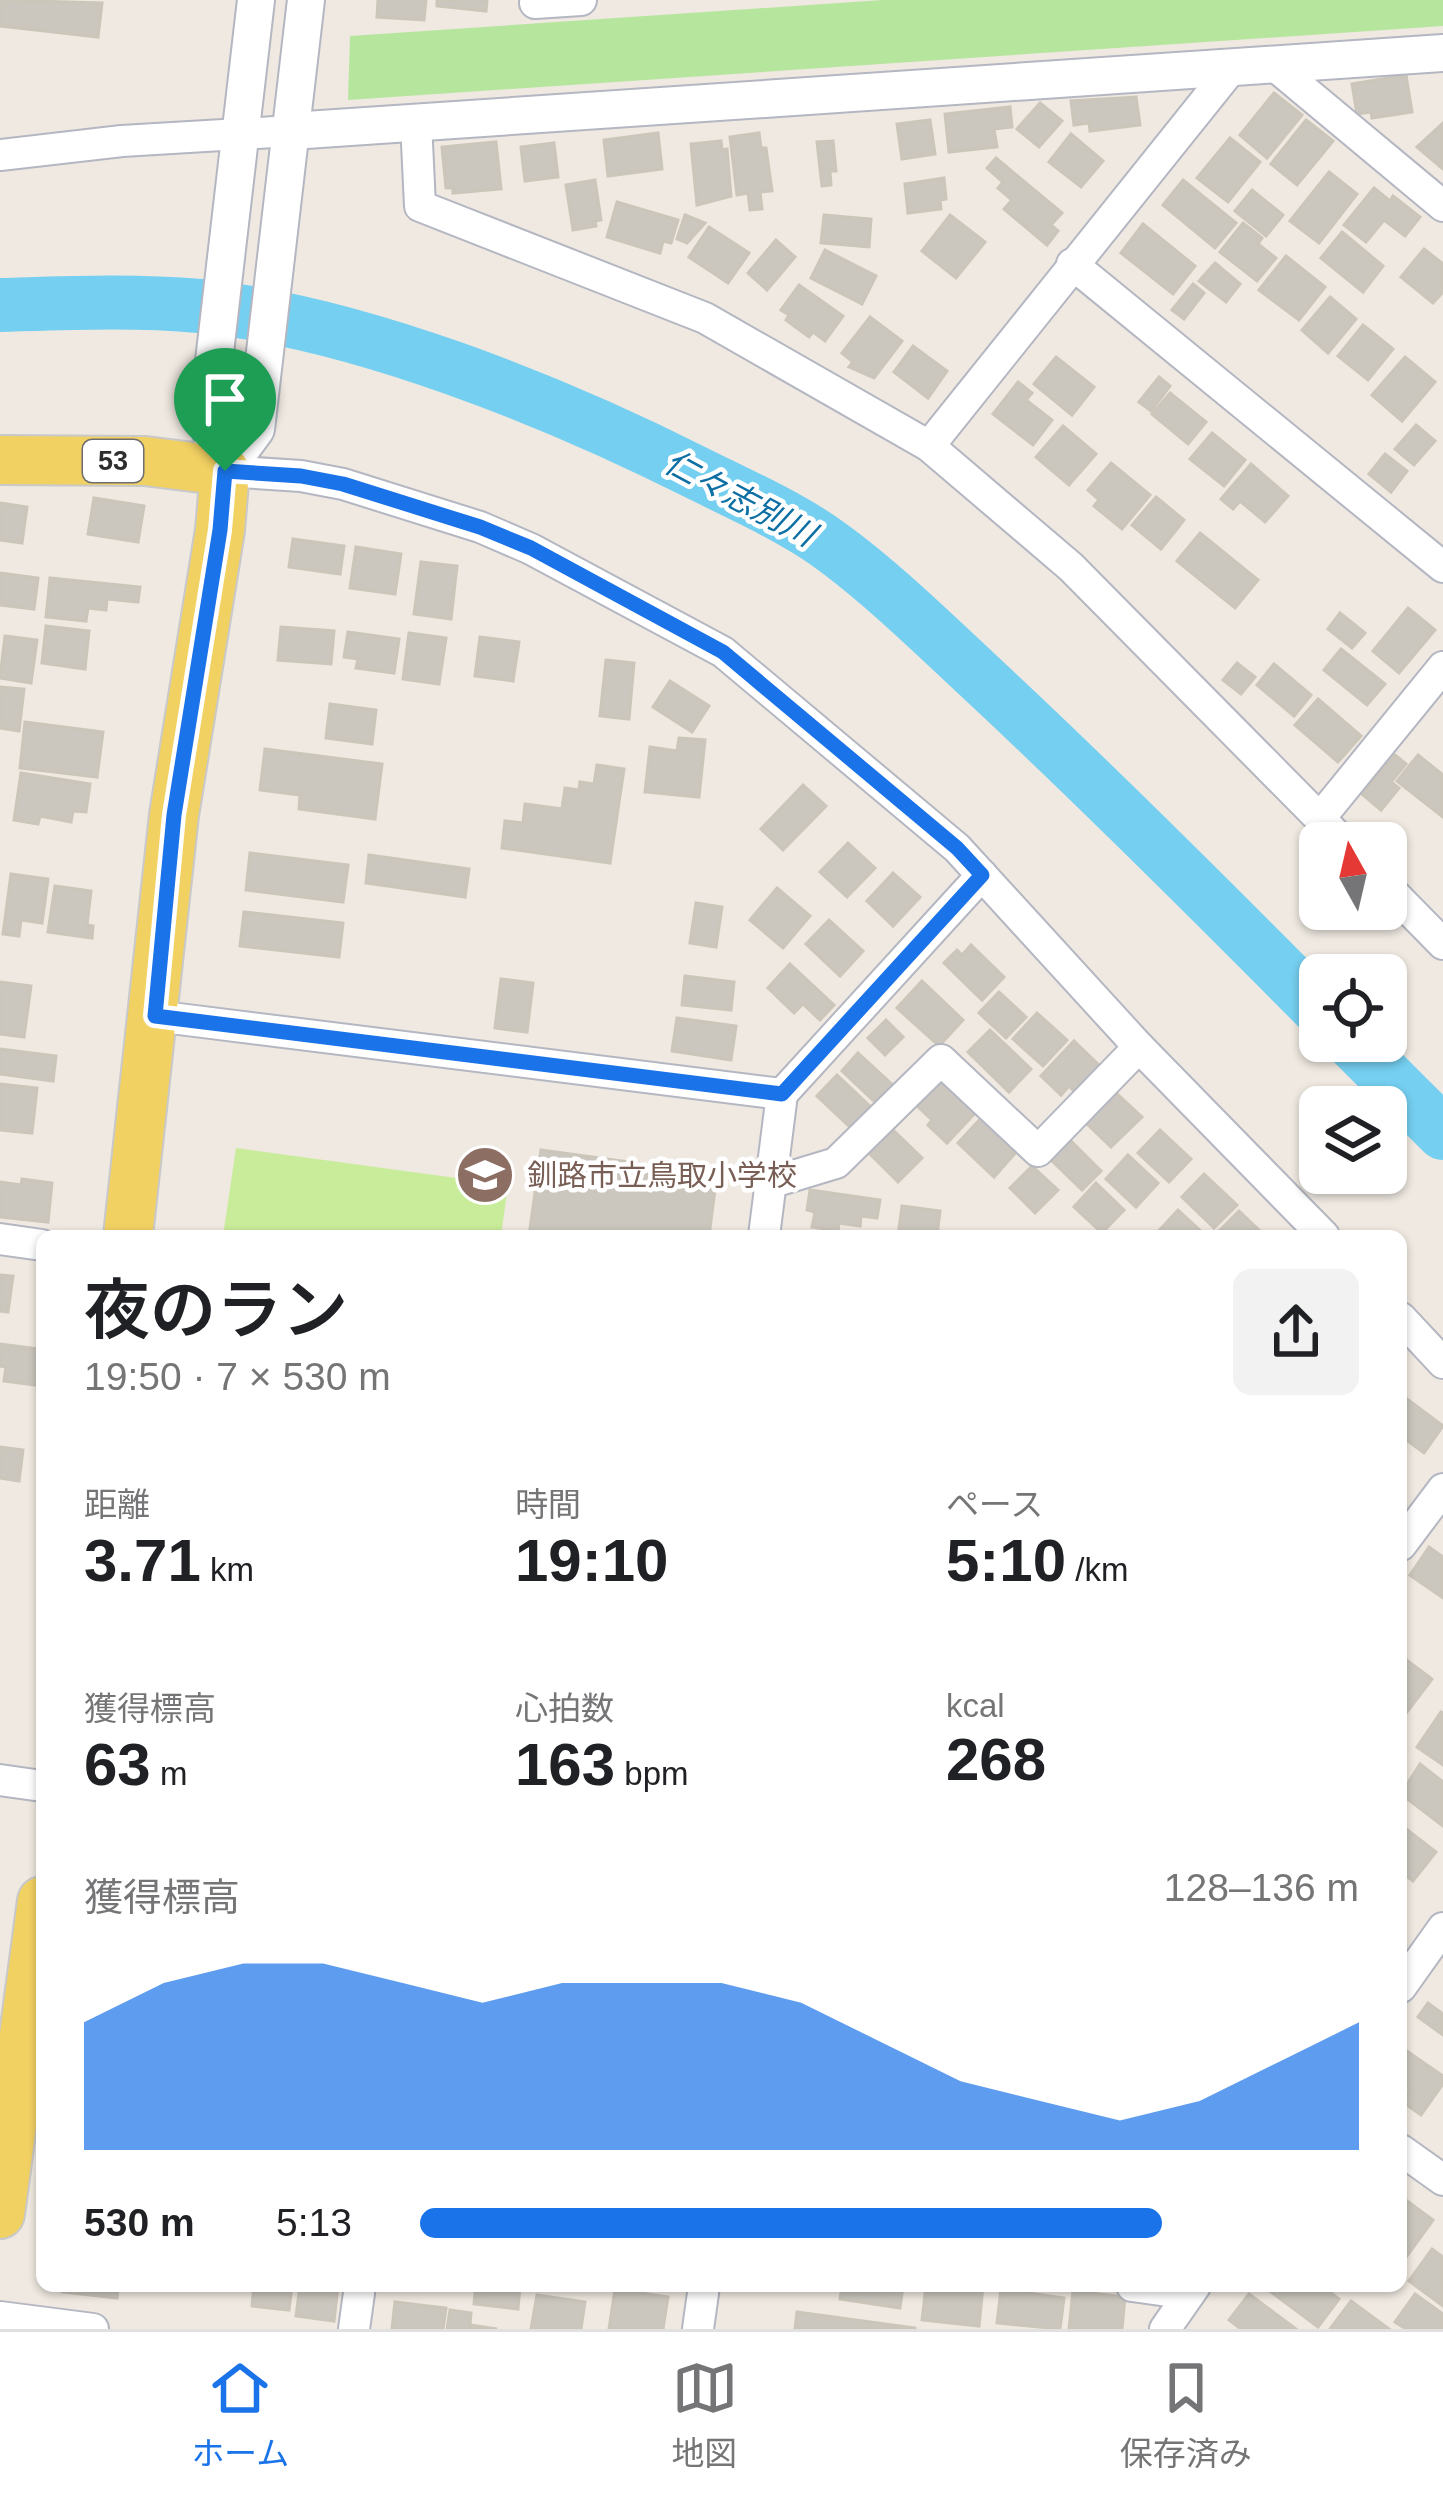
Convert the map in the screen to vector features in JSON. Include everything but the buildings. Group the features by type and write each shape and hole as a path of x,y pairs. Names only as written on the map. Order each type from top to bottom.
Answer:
{"main road":[{"name":"53","path":"0,460 145,461 225,471"},
{"path":"129,1230 174,815 220,530 225,471"},
{"path":"0,2214 36,1946"}],"street":[{"path":"225,471 207,421 256,0"},
{"path":"225,471 256,429 305,0"},
{"path":"536,0 581,0"},
{"path":"0,155 122,141 1443,53"},
{"path":"1275,66 1443,206"},
{"path":"928,446 1231,69"},
{"path":"416,122 420,206 705,318 928,446 1071,567 1324,822"},
{"path":"1072,264 1443,566"},
{"path":"225,471 343,484 480,527 531,548 723,652 957,848 1311,1230"},
{"path":"1320,818 1443,667"},
{"path":"765,1230 782,1094 982,875"},
{"path":"1407,907 1442,941"},
{"path":"155,1016 782,1094"},
{"path":"770,1183 836,1163 941,1060 1038,1151 1139,1047"},
{"path":"0,1239 36,1243"},
{"path":"1407,1325 1443,1364"},
{"path":"1407,1537 1443,1489"},
{"path":"0,1780 36,1785"},
{"path":"1412,1956 1443,1928"},
{"path":"1407,2154 1443,2180"},
{"path":"354,2329 359,2292"},
{"path":"698,2329 703,2292"},
{"path":"1165,2329 1191,2292"},
{"path":"0,2318 94,2329"}],"green space":[{"path":"883,0 1443,0 1443,26 348,100 350,36"},
{"path":"236,1148 508,1185 502,1230 224,1230"}],"waterway":[{"name":"仁々志別川","path":"0,305 175,304 325,329 519,393 774,511 840,553 909,611 1119,809 1299,989"},
{"name":"仁々志別川","path":"1372,1062 1443,1133"}],"place":[{"name":"釧路市立鳥取小学校","path":"485,1175"}],"route":[{"path":"225,471 343,484 531,548 723,652 957,848 982,875 782,1094 155,1016 174,815 220,530 225,471"}]}
